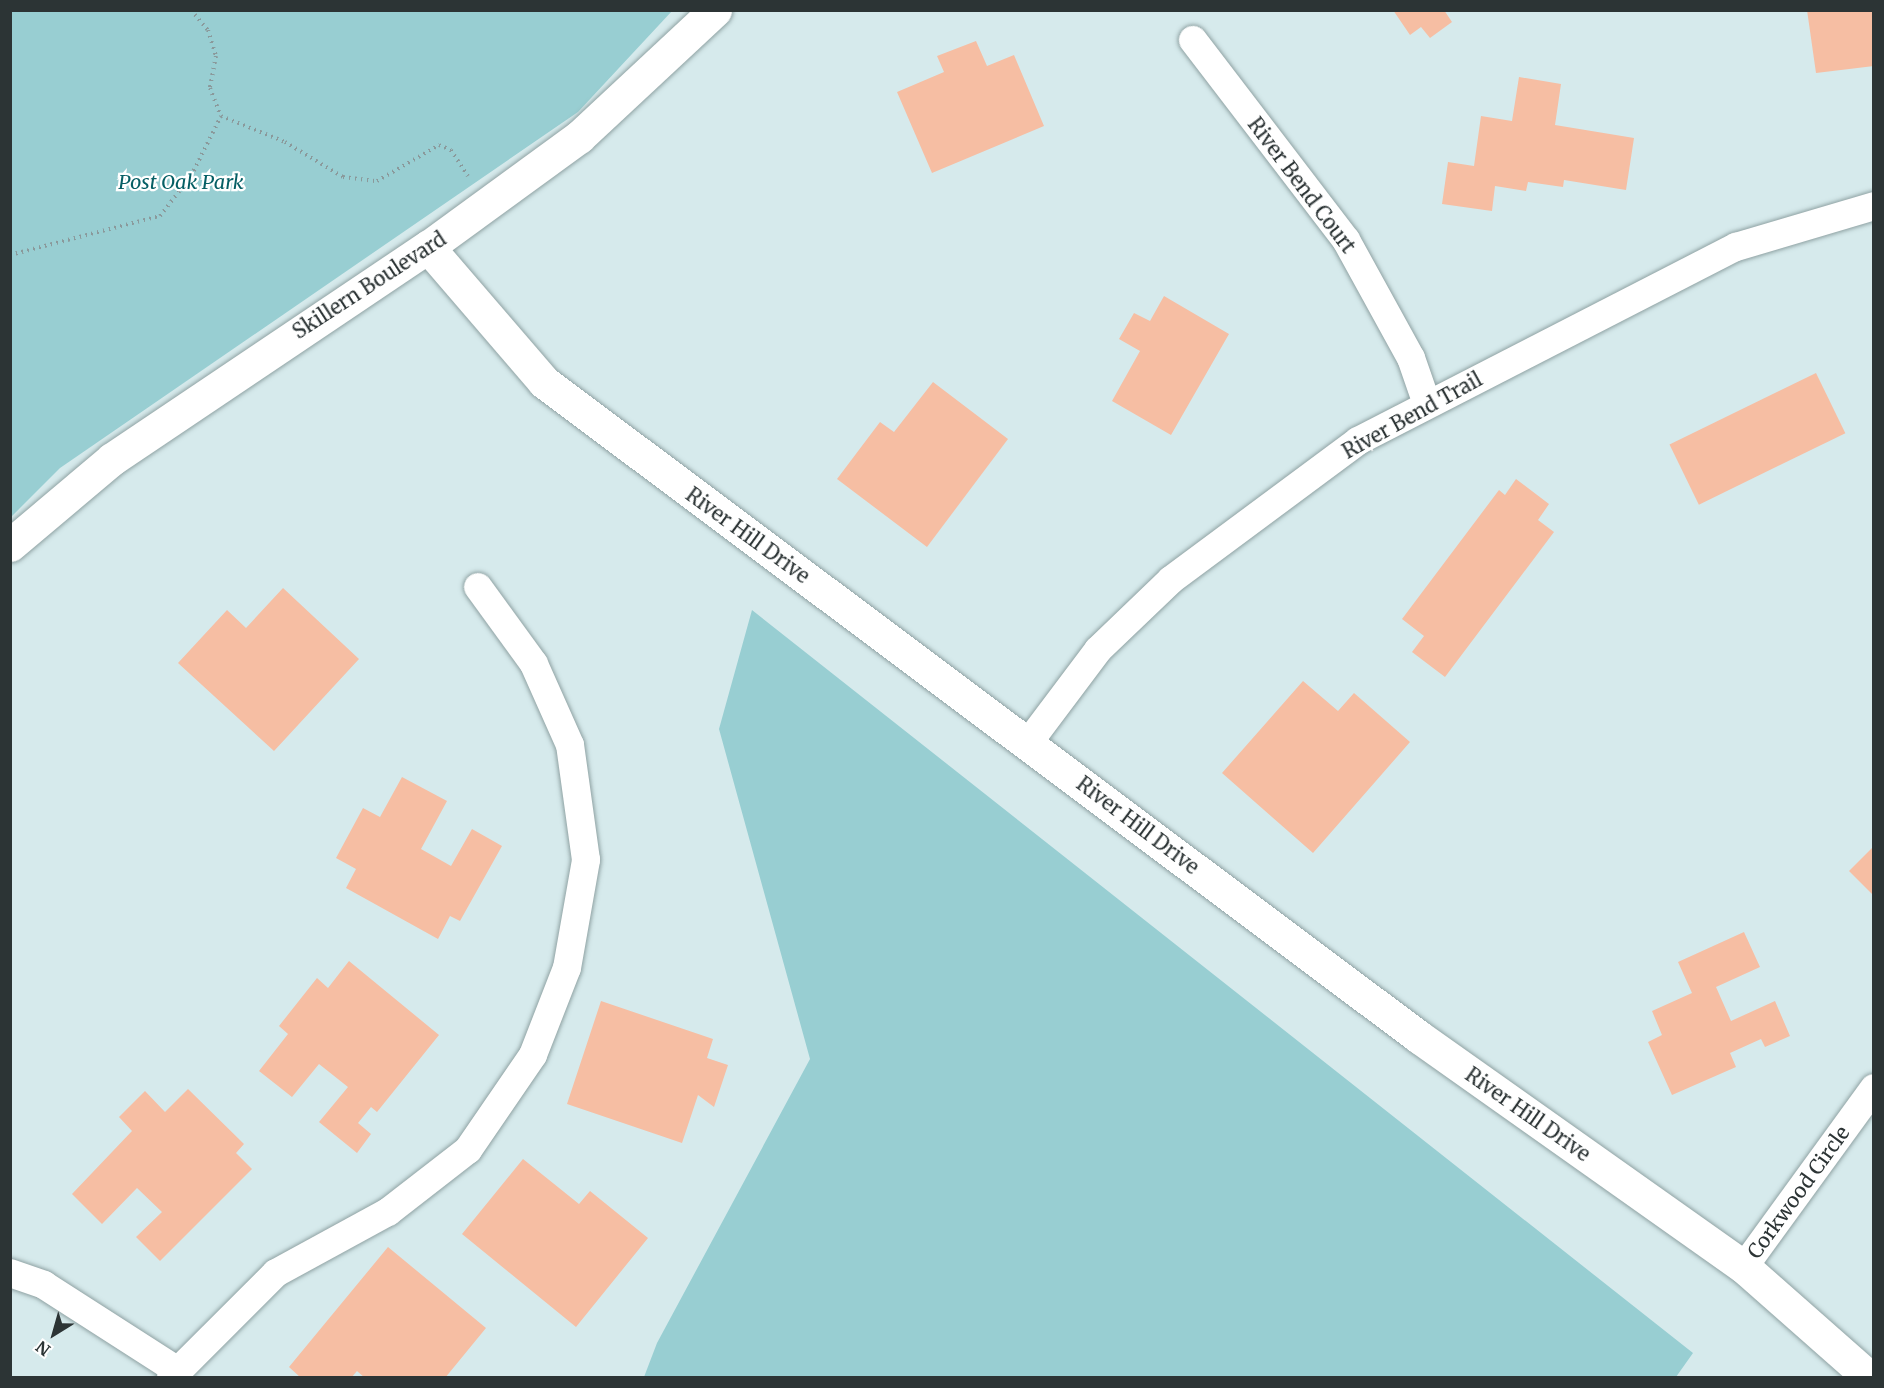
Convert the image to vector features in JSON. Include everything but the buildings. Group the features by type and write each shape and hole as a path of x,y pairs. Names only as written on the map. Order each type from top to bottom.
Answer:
{"street":[{"name":"Skillern Boulevard","path":"10,545 112,459 428,247 579,137 715,10"},
{"name":"River Bend Court","path":"1193,40 1346,240 1411,358 1427,404"},
{"name":"River Bend Trail","path":"1029,742 1098,650 1171,580 1358,441 1736,247 1874,206"},
{"name":"River Hill Drive","path":"428,247 544,382 1029,742 1419,1037 1744,1267 1870,1377"},
{"path":"10,1273 44,1284 173,1373 276,1273 388,1212 468,1150 533,1056 567,968 586,860 570,745 534,664 478,587"},
{"name":"Corkwood Circle","path":"1744,1267 1874,1088"}],"path":[{"path":"191,10 208,30 216,56 210,88 221,116 285,142 325,170 377,181 439,145 451,150 487,206"},
{"path":"10,255 160,216 191,176 221,116"}],"green space":[{"name":"Post Oak Park","path":"11,10 672,11 578,112 60,468 11,517"},
{"path":"752,610 1693,1353 1676,1377 644,1377 657,1343 810,1059 719,729"}]}
